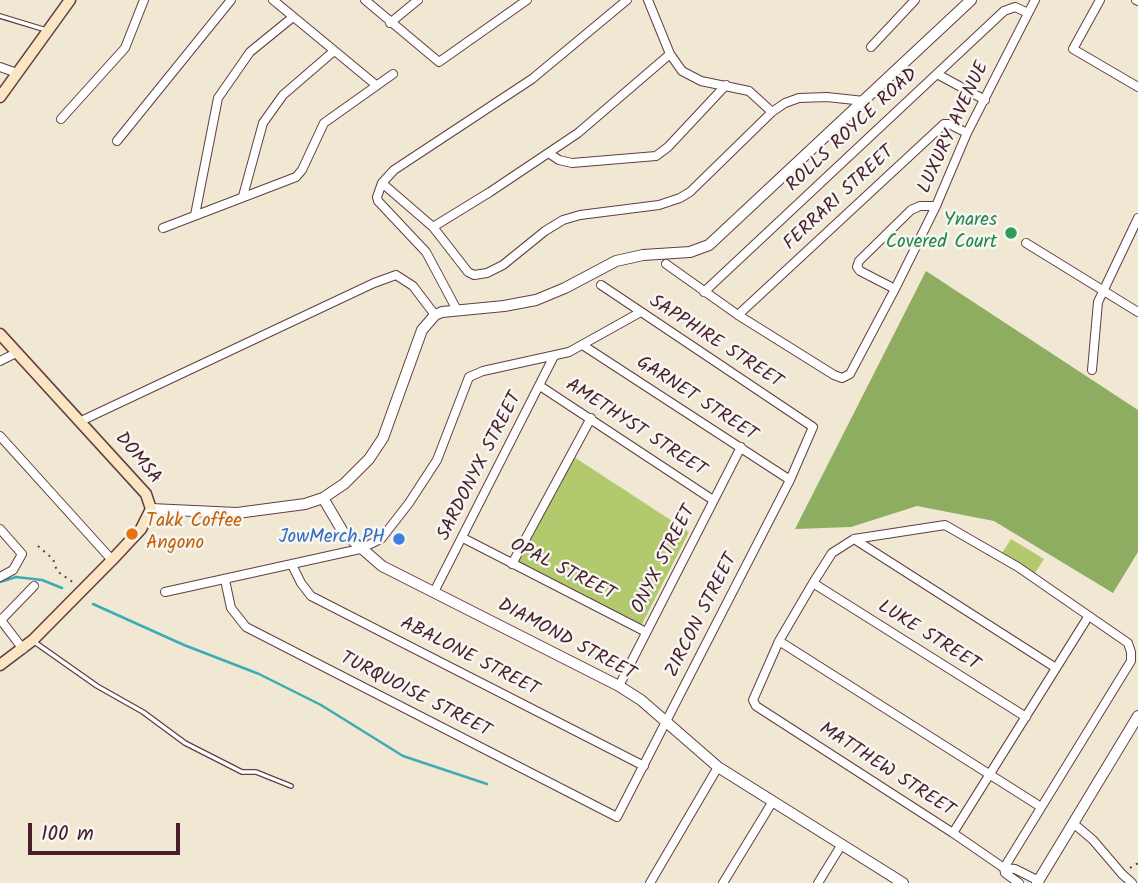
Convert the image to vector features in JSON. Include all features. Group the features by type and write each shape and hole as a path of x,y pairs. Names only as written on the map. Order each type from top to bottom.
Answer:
{"main road":[{"path":"0,97 70,0"},
{"name":"DOMSA","path":"0,334 146,494 151,509 141,530 83,590 33,640 0,665"}],"street":[{"path":"61,119 125,48 144,0"},
{"path":"117,141 231,0"},
{"path":"272,0 376,85"},
{"path":"365,0 439,62 527,0"},
{"path":"390,23 418,0"},
{"path":"457,310 426,252 378,201 382,183 394,170 532,79 627,0"},
{"path":"649,0 670,54 682,71 688,75 749,91 772,112"},
{"path":"871,47 915,0"},
{"path":"151,509 237,513 286,507 323,498 344,484 369,459 383,438 422,330 435,316 442,312 536,300 616,261 643,255 690,252 709,245 971,0"},
{"name":"LUXURY AVENUE","path":"738,315 842,378 850,374 895,289 936,206 967,133 1035,0"},
{"path":"1100,0 1073,49 1138,87"},
{"name":"ROLLS ROYCE ROAD","path":"704,292 1009,8 1015,7 1028,13"},
{"path":"195,215 218,98 250,52 293,17"},
{"path":"243,196 263,123 283,95 334,51"},
{"path":"433,227 578,133 670,54"},
{"path":"0,67 17,73"},
{"path":"163,228 296,177 302,170 324,123 393,74"},
{"path":"937,74 985,100"},
{"path":"550,153 559,160 572,163 656,156 668,147 726,85"},
{"path":"382,183 433,227 468,272 474,275 486,274 503,265 564,220 580,215 659,205 680,198 690,192 772,112 786,103 799,98 864,100"},
{"name":"FERRARI STREET","path":"738,315 940,127 948,124 967,133"},
{"path":"895,289 860,271 857,267 859,261 911,209 936,206"},
{"path":"1092,370 1098,302 1138,218"},
{"path":"1026,243 1138,312"},
{"path":"666,264 738,315"},
{"path":"81,421 396,275 413,286 435,316"},
{"name":"SAPPHIRE STREET","path":"601,285 639,313 813,427"},
{"path":"165,592 360,549 381,539 436,460 469,377 483,371 554,356 584,346 639,313"},
{"name":"GARNET STREET","path":"584,346 790,480"},
{"path":"0,361 16,353"},
{"name":"SARDONYX STREET","path":"434,592 554,356"},
{"name":"AMETHYST STREET","path":"540,386 713,500"},
{"path":"512,564 591,418"},
{"name":"ZIRCON STREET","path":"617,817 790,480 813,427"},
{"path":"0,436 112,560"},
{"name":"ONYX STREET","path":"619,686 741,447"},
{"name":"DIAMOND STREET","path":"323,498 343,532 382,566 619,686 641,700 718,767 903,883"},
{"path":"1003,868 1041,807 1131,661 1132,652 1128,643 1018,567 945,525 854,539 832,553 779,641 1041,807"},
{"path":"0,528 22,554 13,570 0,577"},
{"name":"OPAL STREET","path":"463,538 646,632"},
{"path":"854,539 1056,668"},
{"name":"ABALONE STREET","path":"292,565 311,596 644,766"},
{"name":"TURQUOISE STREET","path":"225,580 231,608 246,626 617,817"},
{"name":"LUKE STREET","path":"813,583 1026,717"},
{"path":"23,649 1,619 34,586"},
{"path":"953,833 1088,617"},
{"name":"MATTHEW STREET","path":"779,641 753,700 756,706 953,833 1003,868 1005,873 1022,880 1038,882"},
{"path":"1038,882 1138,716"},
{"path":"650,883 718,767"},
{"path":"723,883 773,801"},
{"path":"1073,823 1093,840 1132,883"},
{"path":"818,883 842,844"}],"lane":[{"path":"0,16 48,31"},
{"path":"33,640 97,686 143,712 185,743 242,772 256,772 291,786"}],"path":[{"path":"38,546 53,559 57,571 83,590"}],"green space":[{"path":"926,271 1138,410 1138,552 1113,593 994,521 917,506 851,527 795,529"},
{"path":"574,457 689,532 641,626 517,563"},
{"path":"1011,539 1044,559 1035,573 1002,553"}],"waterway":[{"path":"0,582 16,577 42,580 62,588"},
{"path":"93,604 184,645 259,674 321,705 403,756 487,784"}],"place":[{"name":"Ynares Covered Court","path":"1011,233"},
{"name":"Takk Coffee Angono","path":"132,534"},
{"name":"JowMerch.PH","path":"399,539"}]}
